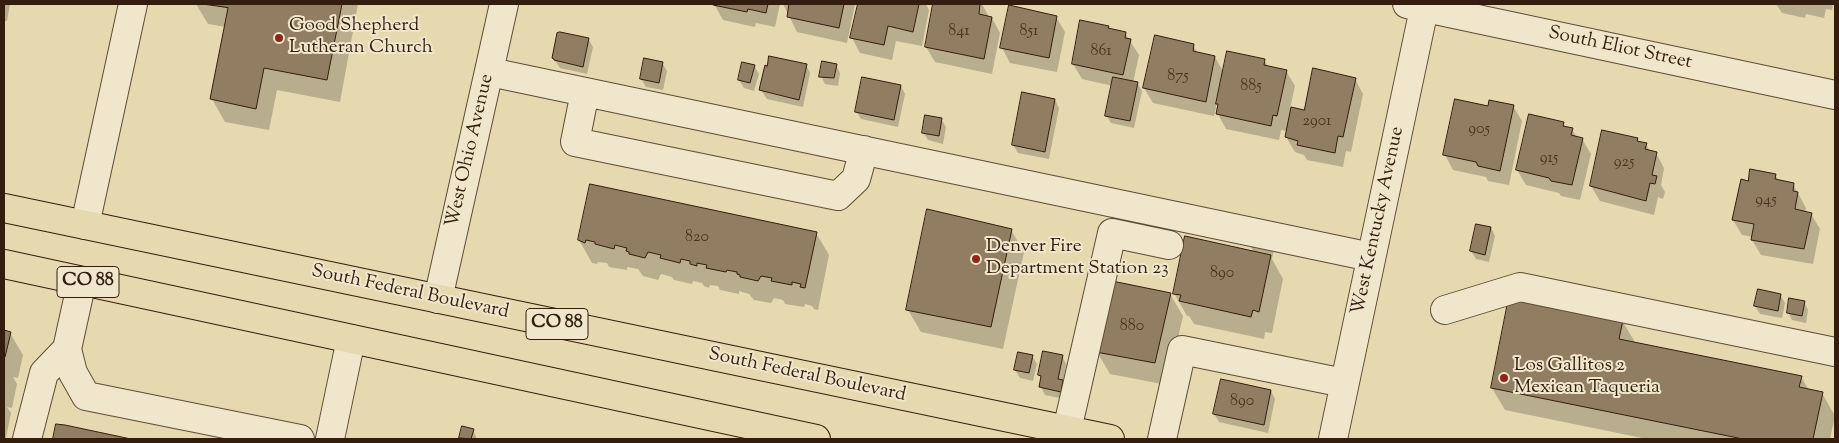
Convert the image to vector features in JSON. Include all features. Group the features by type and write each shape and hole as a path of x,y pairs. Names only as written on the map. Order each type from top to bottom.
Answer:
{"main road":[{"name":"South Federal Boulevard","path":"4,208 1110,439"},
{"name":"CO 88","path":"4,264 816,439"}],"street":[{"path":"85,225 133,4"},
{"name":"West Ohio Avenue","path":"438,299 504,4"},
{"name":"South Eliot Street","path":"1418,5 1835,95"},
{"name":"West Kentucky Avenue","path":"1332,439 1371,257 1418,5"},
{"path":"490,72 1371,257"},
{"path":"585,92 575,142 838,196 856,179 864,150"},
{"path":"1067,430 1118,204"},
{"path":"1112,233 1169,245"},
{"path":"82,281 68,349 73,373 86,396 300,439"},
{"path":"1445,310 1520,286 1835,352"},
{"path":"330,439 352,339"},
{"path":"27,439 44,373 68,349"},
{"path":"1162,439 1182,350 1344,383"}],"building":[{"name":"Good Shepherd Lutheran Church","path":"203,4 342,4 327,80 264,68 256,109 210,99 228,8"},
{"path":"713,4 768,4 766,13 748,9 747,12"},
{"path":"789,4 844,4 839,28 787,17"},
{"path":"858,4 919,4 913,32 888,26 884,45 850,38"},
{"path":"933,4 980,4 979,14 992,17 984,59 925,47"},
{"path":"1009,5 1057,16 1049,58 1000,48"},
{"path":"1080,20 1109,26 1108,28 1126,32 1125,38 1131,39 1123,75 1072,64"},
{"path":"557,33 589,38 583,67 552,58"},
{"path":"1155,35 1194,44 1193,51 1215,56 1206,102 1143,88"},
{"path":"1227,51 1265,59 1264,65 1287,70 1277,116 1273,115 1271,126 1216,114 1218,104 1216,104"},
{"path":"769,56 807,64 799,100 759,90"},
{"path":"644,58 663,62 659,83 640,79"},
{"path":"822,61 837,64 834,78 819,77"},
{"path":"742,62 755,65 750,83 738,80"},
{"path":"1313,68 1356,78 1343,137 1338,136 1335,153 1297,145 1298,141 1285,137 1291,107 1304,110"},
{"path":"862,77 901,85 894,120 855,112"},
{"path":"1113,77 1138,82 1130,121 1105,116"},
{"path":"1022,92 1055,99 1045,152 1012,145"},
{"path":"1455,99 1488,106 1489,100 1514,105 1500,171 1478,166 1476,162 1443,155"},
{"path":"1529,114 1564,122 1563,126 1573,128 1571,135 1583,138 1572,185 1551,181 1549,178 1516,170"},
{"path":"925,115 942,118 939,136 922,133"},
{"path":"1602,130 1638,138 1637,141 1647,143 1645,149 1657,152 1652,175 1657,176 1655,184 1650,183 1646,201 1590,186"},
{"path":"1750,169 1776,174 1775,179 1794,183 1793,191 1798,192 1795,209 1812,213 1804,249 1751,240 1754,224 1732,220 1741,179 1748,181"},
{"path":"590,184 817,232 805,288 800,287 801,284 792,282 792,285 771,281 772,278 761,276 758,281 740,277 737,272 706,268 707,265 697,263 697,266 690,264 690,261 681,259 680,263 660,258 661,255 648,252 645,258 629,254 626,251 627,248 615,245 614,249 595,244 595,242 586,240 585,243 578,240"},
{"path":"927,209 1012,229 991,327 906,310"},
{"path":"1476,224 1491,227 1485,255 1470,251"},
{"path":"1185,236 1271,255 1259,312 1253,310 1251,317 1179,301 1181,295 1173,294"},
{"path":"1112,281 1171,293 1155,363 1096,352"},
{"path":"1758,289 1781,294 1778,311 1754,306"},
{"path":"1509,297 1623,320 1619,339 1802,376 1799,387 1823,392 1813,439 1743,439 1491,388"},
{"path":"1789,298 1805,301 1802,316 1787,313"},
{"path":"4,330 11,332 5,357 4,356"},
{"path":"1043,351 1063,355 1058,379 1063,380 1061,392 1039,387 1041,376 1038,375"},
{"path":"1018,352 1033,355 1029,373 1014,370"},
{"path":"1221,379 1271,390 1264,425 1213,414"},
{"path":"56,424 65,425 131,439 53,439"},
{"path":"462,426 474,429 471,439 459,438"}],"place":[{"name":"Good Shepherd Lutheran Church","path":"279,38"},
{"name":"Denver Fire Department Station 23","path":"976,259"},
{"name":"Los Gallitos 2 Mexican Taqueria","path":"1504,378"}]}
